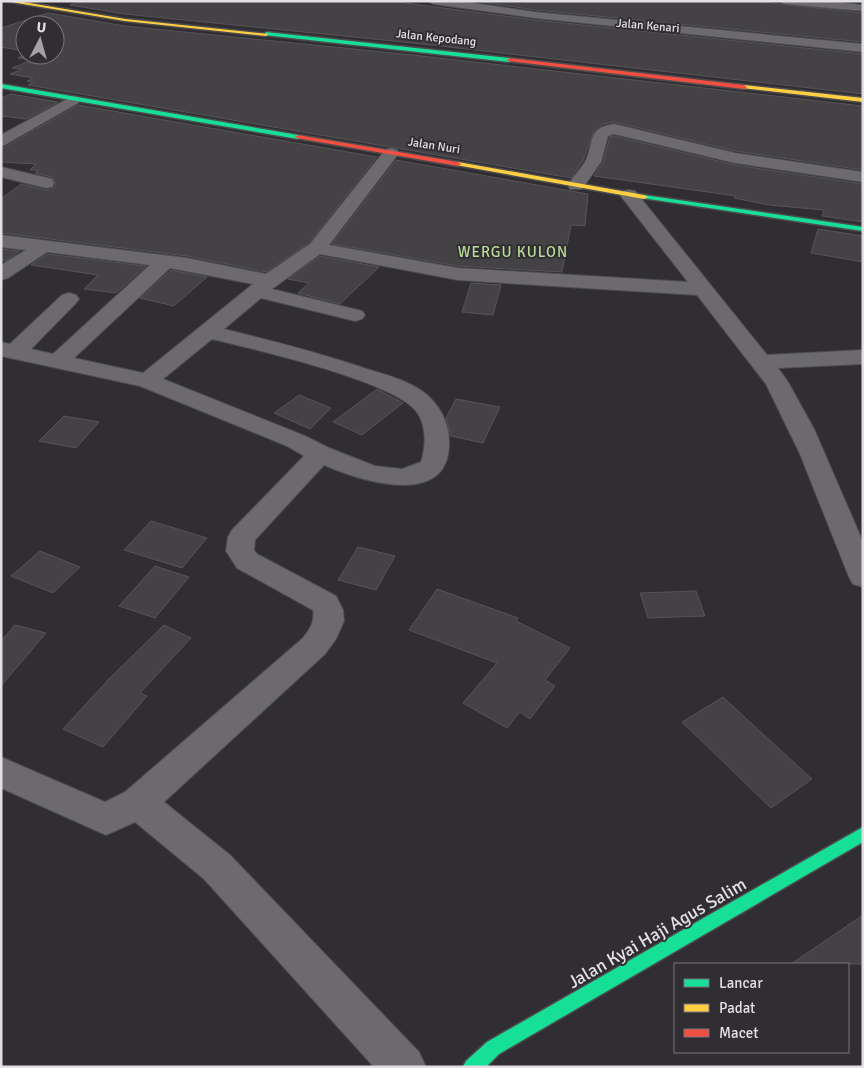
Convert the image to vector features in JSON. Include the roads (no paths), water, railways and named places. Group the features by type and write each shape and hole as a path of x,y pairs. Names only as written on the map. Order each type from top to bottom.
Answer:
{"street":[{"name":"Jalan Kepodang","path":"7,1 125,20 405,48 863,100"},
{"name":"Jalan Kenari","path":"433,1 544,16 863,48"},
{"path":"784,1 863,8"},
{"name":"Jalan Nuri","path":"1,86 72,100 629,195 863,229"},
{"path":"1,142 72,100"},
{"path":"576,185 593,162 601,135 606,130 614,129 735,158 863,177"},
{"path":"147,381 263,286 317,248 391,153"},
{"path":"1,172 46,182"},
{"path":"629,195 777,382 790,405 822,476 863,577"},
{"path":"1,241 166,261 263,286 354,315"},
{"path":"1,274 44,246"},
{"path":"317,248 458,274 703,289"},
{"path":"58,362 166,261"},
{"path":"8,351 69,299"},
{"path":"8,351 147,381 296,441 320,454 358,469 380,475 399,477 414,475 432,467 437,455 436,428 431,414 422,402 389,384 316,358 208,331"},
{"path":"761,362 863,357"},
{"path":"1,772 106,819 138,803 314,646 329,627 330,614 326,604 248,561 240,551 242,537 320,454"},
{"path":"138,803 217,867 404,1067"},
{"name":"Jalan Kyai Haji Agus Salim","path":"472,1067 493,1048 863,834"}],"district":[{"name":"WERGU KULON","path":"513,252"}]}
